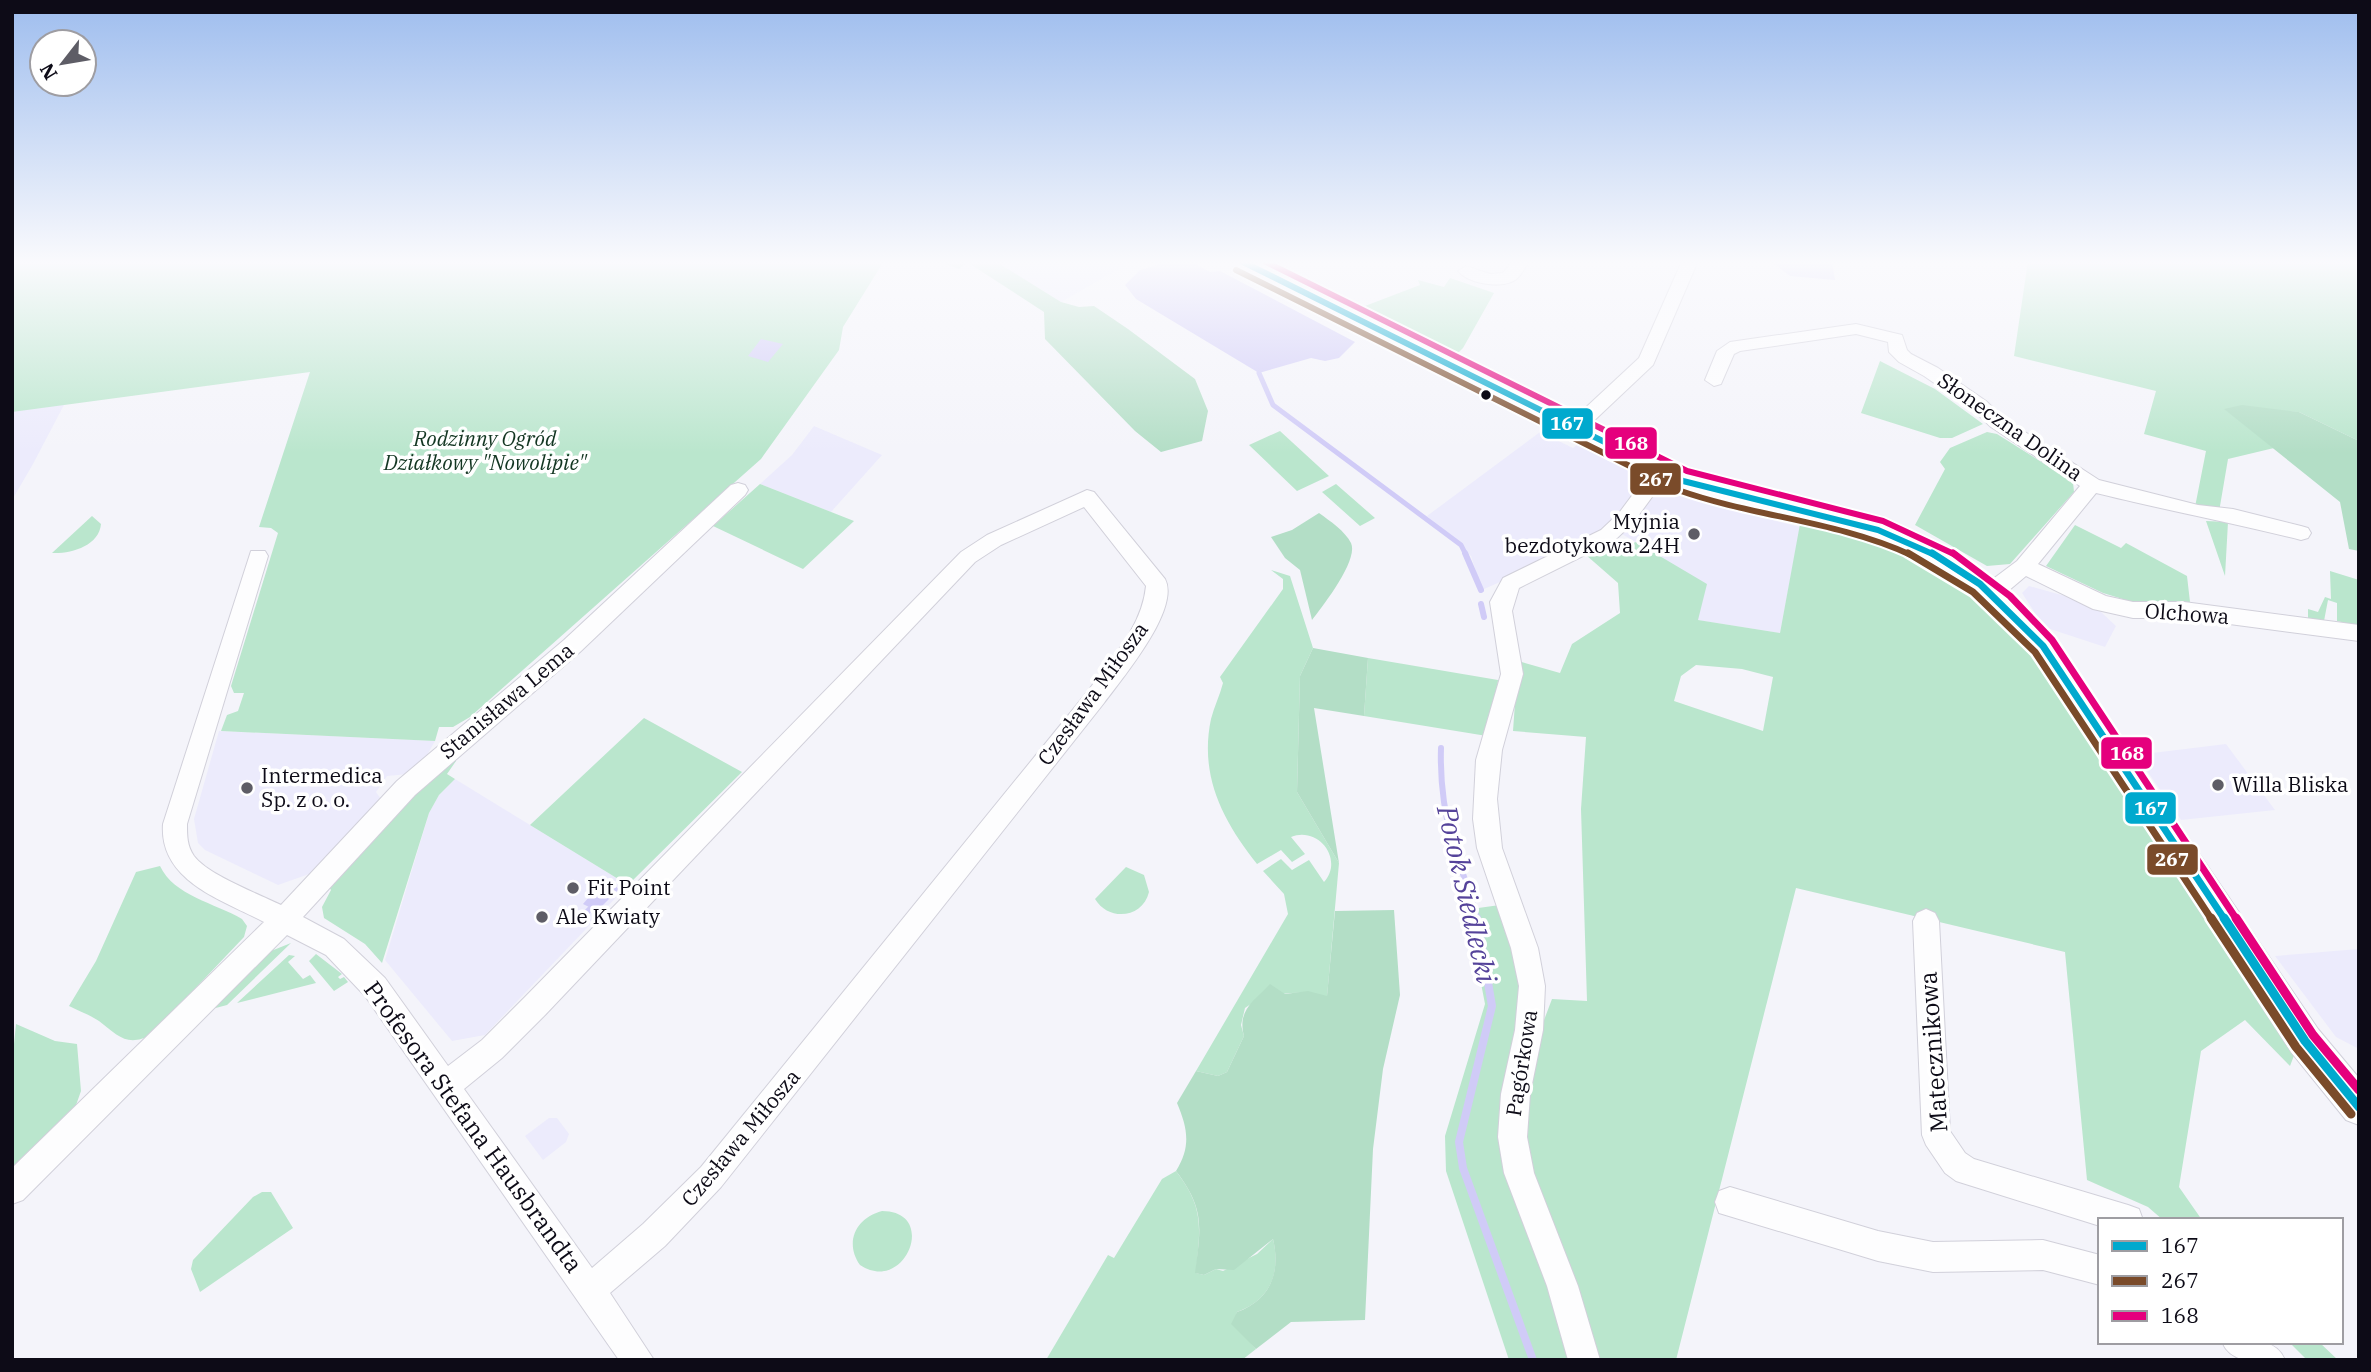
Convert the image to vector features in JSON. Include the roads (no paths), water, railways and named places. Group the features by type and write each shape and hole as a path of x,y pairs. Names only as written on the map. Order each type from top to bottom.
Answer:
{"street":[{"path":"1369,325 1661,471 1727,497 1847,522 1903,538 1952,562 1993,590 2021,618 2043,646 2305,1041 2359,1107"},
{"path":"1575,428 1647,361 1662,325"},
{"name":"Słoneczna Dolina","path":"1714,380 1726,351 1736,346 1856,329 1896,339 1898,352 1905,358 1931,372 1998,423 2092,485 2301,533"},
{"name":"Pagórkowa","path":"1584,1360 1568,1303 1515,1159 1511,1118 1532,1009 1532,996 1525,955 1486,831 1484,789 1490,749 1506,705 1512,663 1499,610 1505,589 1511,583 1608,535 1626,518 1661,471"},
{"name":"Słoneczna Dolina","path":"1993,590 2024,566 2092,485"},
{"name":"Stanisława Lema","path":"12,1189 284,920 406,788 572,646 738,490"},
{"name":"Czesława Miłosza","path":"446,1085 492,1049 535,1006 968,557 994,540 1087,497 1157,585 1155,607 1138,637 1071,729 711,1177 653,1235 590,1290"},
{"path":"258,556 175,824 174,840 180,857 197,874 284,920"},
{"name":"Olchowa","path":"2024,566 2101,603 2133,610 2184,610 2359,633"},
{"name":"Profesora Stefana Hausbrandta","path":"284,920 314,933 353,962 446,1085 638,1360"},
{"name":"Matecznikowa","path":"1926,921 1936,1135 1944,1149 1966,1171 2121,1218"},
{"path":"1730,1202 1878,1246 1933,1257 2043,1255 2098,1269"},
{"path":"2241,1344 2269,1360"},
{"path":"2267,1344 2276,1360"}],"waterway":[{"name":"Potok Siedlecki","path":"1259,373 1273,405 1461,545 1465,553"},
{"name":"Potok Siedlecki","path":"1465,553 1481,590"},
{"name":"Potok Siedlecki","path":"1481,604 1484,617"},
{"name":"Potok Siedlecki","path":"1441,748 1447,818 1477,920"},
{"path":"581,918 590,909"},
{"name":"Potok Siedlecki","path":"1477,918 1492,1006 1459,1142 1463,1168 1533,1360"}],"place":[{"name":"Myjnia bezdotykowa 24H","path":"1694,534"},
{"name":"Willa Bliska","path":"2218,785"},
{"name":"Intermedica Sp. z o. o.","path":"247,788"},
{"name":"Fit Point","path":"573,888"},
{"name":"Ale Kwiaty","path":"542,917"}],"park label":[{"name":"Rodzinny Ogród Działkowy \"Nowolipie\"","path":"485,451"}]}
